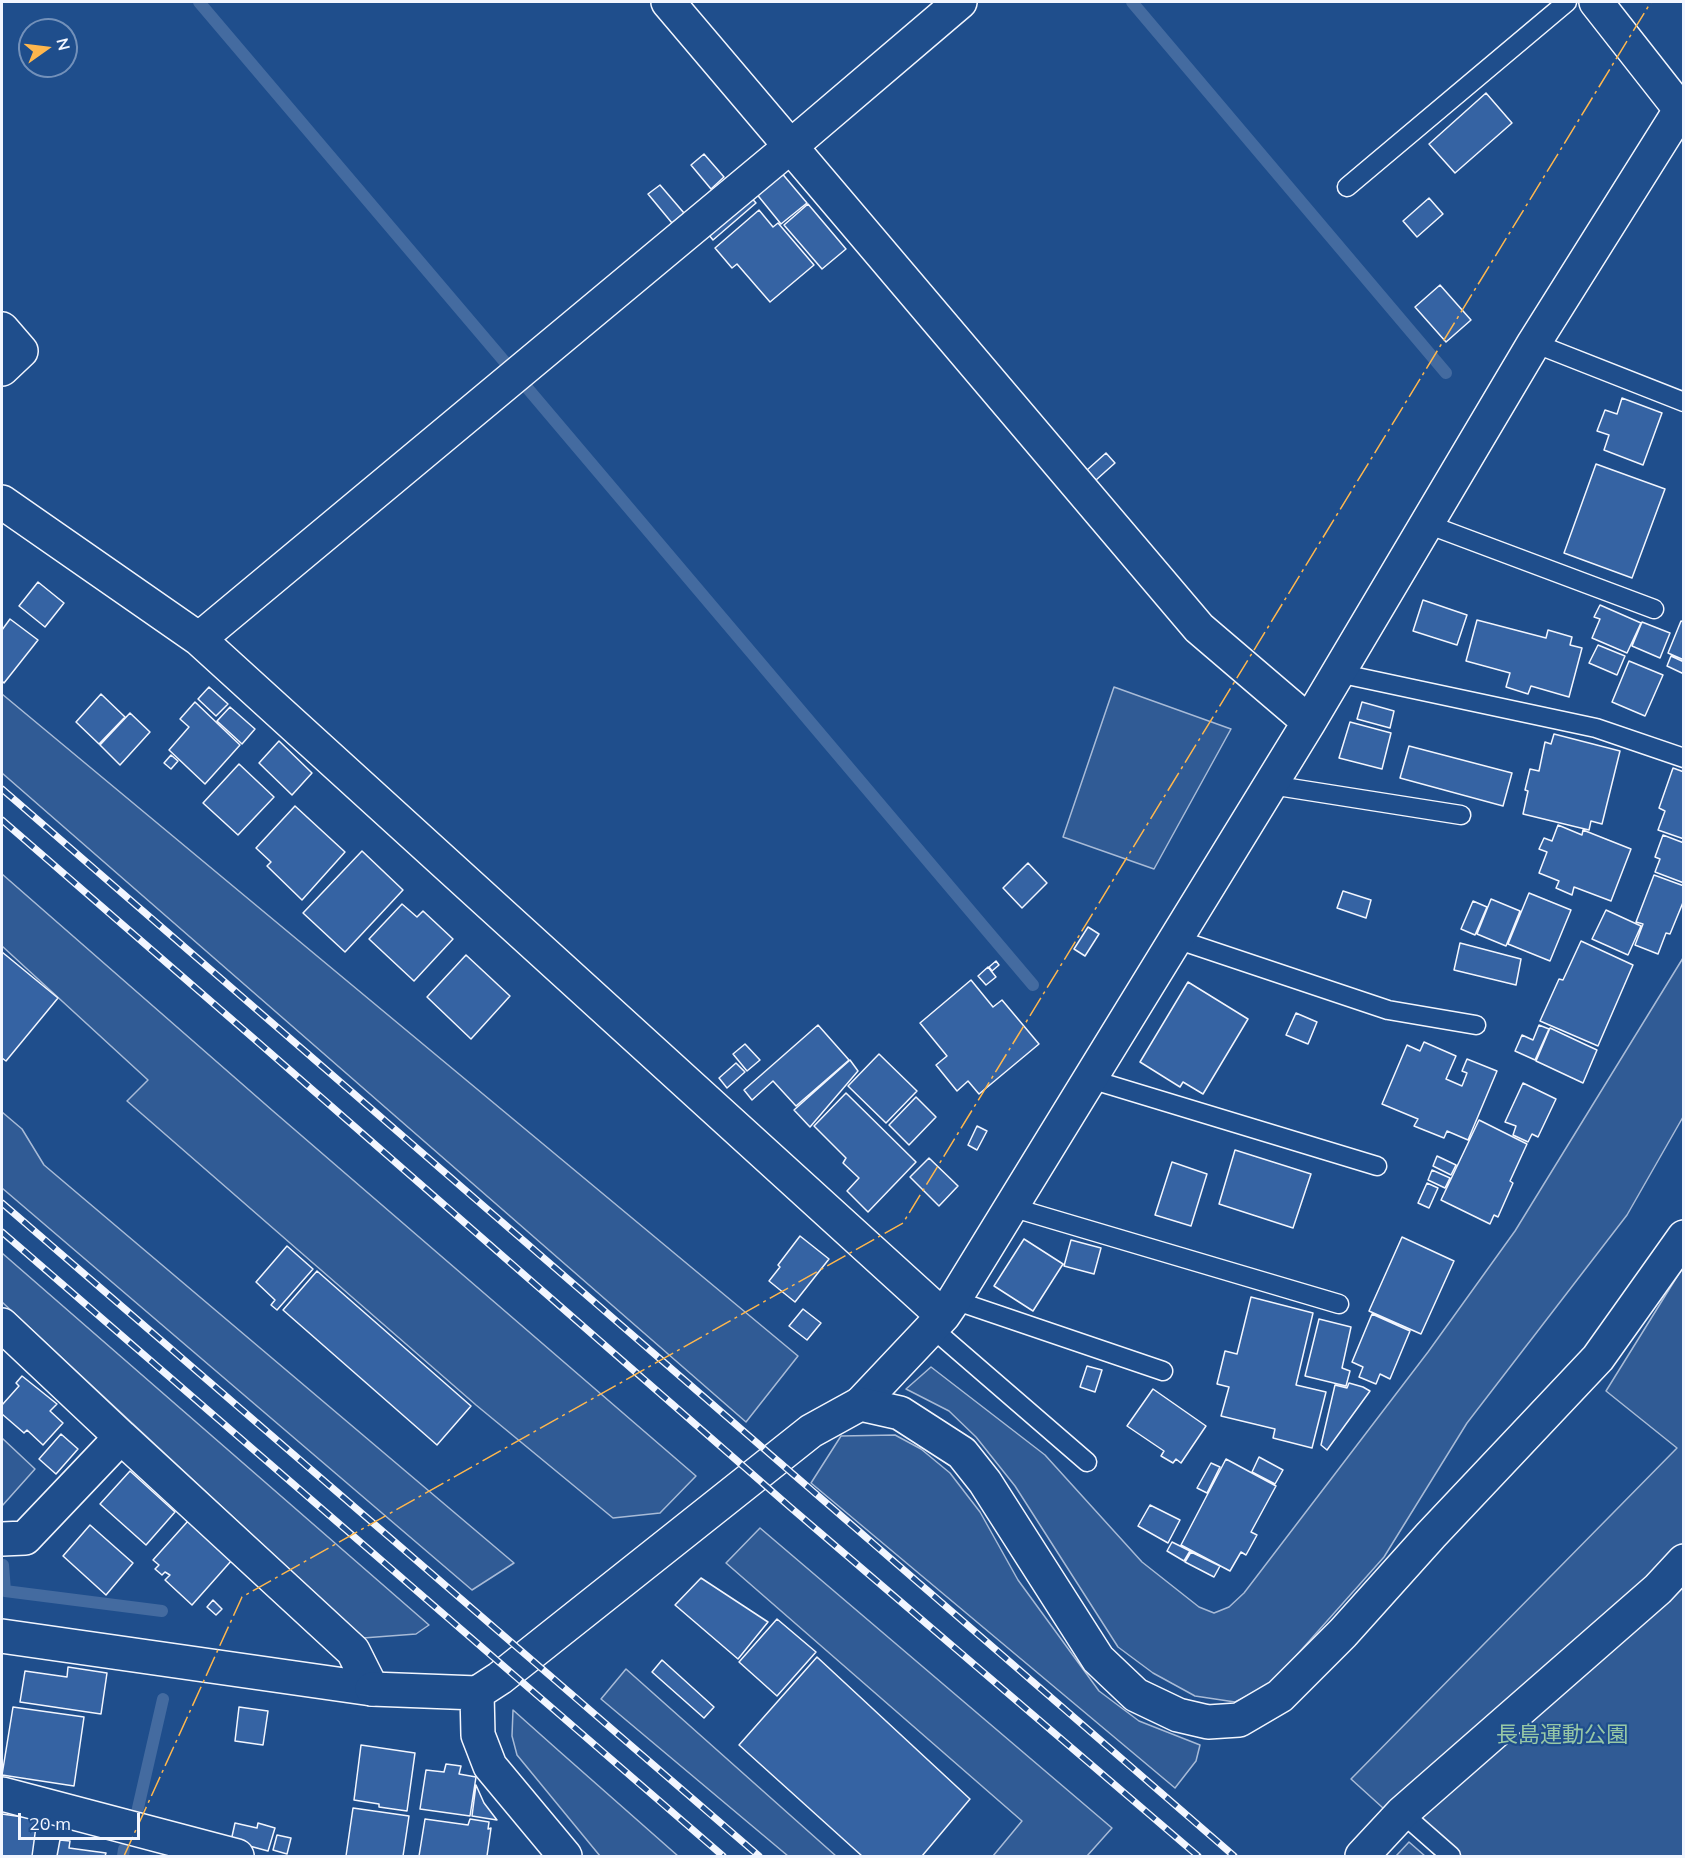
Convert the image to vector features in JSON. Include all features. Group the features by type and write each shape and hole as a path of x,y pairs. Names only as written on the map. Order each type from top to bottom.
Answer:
{"street":[{"path":"668,2 1199,628 1309,722"},
{"path":"199,639 791,146 960,2"},
{"path":"2,1636 372,1689 477,1693 500,1678 811,1431 860,1404 943,1315 1271,785 1534,343 1678,122 1596,2"},
{"path":"2,329 21,351 2,369"},
{"path":"2,502 199,639 943,1315"},
{"path":"860,1404 900,1413 962,1453 985,1482 1098,1659 1136,1695 1178,1715 1208,1722 1239,1719 1280,1696 1343,1633 1431,1535 1598,1358 1683,1237"},
{"path":"2,1325 353,1652 372,1689"},
{"path":"2,1539 25,1538 121,1437"},
{"path":"1362,1857 1402,1813 1658,1589 1683,1561"},
{"path":"477,1693 478,1736 490,1766 552,1850"},
{"path":"2,1794 237,1857"}],"lane":[{"path":"1347,187 1567,2"},
{"path":"1534,343 1683,402"},
{"path":"1427,524 1654,609"},
{"path":"1338,673 1596,728 1683,758"},
{"path":"1271,785 1461,814"},
{"path":"1176,939 1388,1010 1476,1025"},
{"path":"1090,1079 1377,1166"},
{"path":"1011,1207 1339,1304"},
{"path":"943,1315 1163,1371"},
{"path":"943,1315 1087,1462"},
{"path":"1402,1813 1451,1857"}],"shaded area":[{"path":"1114,687 1231,729 1154,869 1063,837"},
{"path":"2,694 798,1356 746,1422 2,773"},
{"path":"2,874 696,1476 660,1513 613,1518 476,1405 127,1101 148,1080 2,946"},
{"path":"1683,958 1683,1117 1627,1215 1467,1423 1384,1557 1271,1684 1235,1702 1195,1696 1153,1673 1118,1647 1015,1486 976,1437 949,1411 906,1389 931,1367 1045,1455 1142,1562 1199,1607 1214,1613 1229,1607 1244,1593 1428,1352 1515,1231"},
{"path":"2,1112 22,1129 44,1165 514,1563 472,1590 2,1188"},
{"path":"2,1253 429,1625 416,1634 363,1638 2,1302"},
{"name":"長島運動公園","path":"1683,1267 1683,1856 1436,1856 1351,1779 1677,1448 1606,1391"},
{"path":"895,1435 921,1449 950,1473 980,1512 1018,1580 1099,1691 1139,1721 1200,1745 1196,1761 1175,1788 811,1483 841,1436"},
{"path":"2,1438 35,1469 2,1506"},
{"path":"760,1528 1112,1828 1087,1856 993,1856 1022,1821 726,1563"},
{"path":"626,1669 836,1856 788,1856 601,1699"},
{"path":"513,1710 678,1856 600,1856 517,1755 512,1736"},
{"path":"1409,1842 1425,1856 1396,1856"}],"building":[{"path":"1486,93 1512,123 1455,173 1429,144"},
{"path":"704,154 724,177 711,189 691,165"},
{"path":"780,171 807,203 781,224 755,192"},
{"path":"660,185 684,213 672,223 648,194"},
{"path":"748,194 756,203 713,240 705,230"},
{"path":"1429,198 1443,214 1417,237 1403,221"},
{"path":"808,204 846,249 822,269 784,225"},
{"path":"759,210 773,227 778,223 814,265 770,302 737,264 732,268 715,248"},
{"path":"1440,285 1471,320 1446,342 1415,307"},
{"path":"1622,398 1662,413 1643,465 1604,450 1609,435 1597,431 1605,410 1617,414"},
{"path":"1106,453 1115,463 1096,480 1087,470"},
{"path":"1596,464 1665,489 1632,578 1564,553"},
{"path":"38,582 64,603 45,627 19,606"},
{"path":"1423,600 1467,615 1457,645 1413,631"},
{"path":"1600,605 1641,623 1627,653 1592,638 1600,619 1594,617"},
{"path":"10,619 38,640 4,683 2,681 2,630"},
{"path":"1477,620 1546,638 1548,630 1572,637 1570,645 1582,648 1569,697 1531,686 1528,694 1506,687 1510,673 1466,661"},
{"path":"1681,621 1684,622 1684,660 1668,653"},
{"path":"1642,622 1670,633 1660,658 1632,646"},
{"path":"1598,645 1625,656 1617,675 1589,663"},
{"path":"1671,656 1684,662 1684,674 1667,666"},
{"path":"1629,661 1663,675 1645,716 1612,702"},
{"path":"209,687 228,704 216,716 198,699"},
{"path":"101,694 125,717 99,744 76,722"},
{"path":"195,702 240,745 205,784 169,750 189,727 180,719"},
{"path":"1362,702 1394,711 1390,728 1357,719"},
{"path":"230,707 255,729 242,744 217,721"},
{"path":"130,713 150,732 120,765 100,745"},
{"path":"1350,722 1391,733 1382,769 1339,758"},
{"path":"1554,734 1620,751 1602,824 1591,821 1589,830 1523,814 1530,769 1539,771 1545,742 1551,744"},
{"path":"279,741 312,773 292,795 259,763"},
{"path":"1409,746 1512,773 1503,806 1400,778"},
{"path":"171,755 178,761 171,769 164,763"},
{"path":"239,764 274,797 238,835 203,803"},
{"path":"1673,768 1684,772 1684,839 1658,830 1665,811 1659,808"},
{"path":"295,806 345,852 302,900 267,866 271,862 256,848"},
{"path":"1558,825 1582,835 1583,830 1631,849 1611,901 1574,887 1572,895 1556,888 1559,881 1539,873 1547,852 1539,849 1544,838 1552,841"},
{"path":"1663,835 1684,843 1684,883 1655,872 1660,859 1655,857"},
{"path":"362,851 403,890 345,952 303,913"},
{"path":"1028,863 1047,883 1022,908 1003,888"},
{"path":"1654,875 1684,886 1684,900 1670,934 1666,933 1658,954 1635,945 1643,924 1636,922"},
{"path":"1343,891 1371,900 1366,918 1337,908"},
{"path":"1529,893 1571,910 1550,961 1508,944"},
{"path":"1491,899 1520,911 1506,946 1477,934"},
{"path":"1473,901 1487,907 1475,935 1461,929"},
{"path":"402,904 417,917 423,911 453,939 414,981 369,939"},
{"path":"1606,910 1641,926 1628,955 1592,939"},
{"path":"1088,927 1099,934 1085,956 1074,949"},
{"path":"1581,941 1633,965 1598,1046 1540,1021 1559,979 1563,980"},
{"path":"1460,943 1521,959 1516,985 1454,970"},
{"path":"2,952 58,998 6,1061 2,1058"},
{"path":"466,955 510,996 471,1039 427,997"},
{"path":"996,961 999,965 992,971 989,967"},
{"path":"988,967 996,977 986,985 978,976"},
{"path":"971,980 993,1007 1002,1000 1039,1044 979,1094 968,1081 957,1091 936,1065 947,1056 920,1023"},
{"path":"1188,982 1248,1019 1203,1094 1183,1082 1180,1087 1140,1062"},
{"path":"1296,1013 1317,1022 1308,1044 1286,1035"},
{"path":"818,1025 849,1060 796,1106 773,1081 752,1100 744,1090"},
{"path":"1539,1025 1549,1029 1535,1060 1515,1051 1522,1035 1533,1040"},
{"path":"1550,1028 1597,1050 1583,1083 1536,1061"},
{"path":"1424,1042 1456,1056 1446,1079 1462,1086 1467,1073 1462,1071 1467,1059 1497,1071 1468,1140 1447,1131 1444,1138 1414,1126 1418,1119 1382,1104 1407,1045 1420,1051"},
{"path":"745,1044 760,1060 747,1071 733,1054"},
{"path":"879,1054 917,1091 886,1123 848,1086"},
{"path":"850,1060 858,1071 810,1127 794,1110"},
{"path":"736,1063 745,1072 727,1088 719,1078"},
{"path":"1523,1083 1556,1099 1538,1137 1532,1134 1528,1142 1513,1135 1516,1126 1505,1122"},
{"path":"846,1093 916,1162 868,1212 847,1191 859,1178 843,1163 846,1158 814,1126"},
{"path":"916,1097 936,1117 909,1145 889,1125"},
{"path":"1479,1120 1527,1144 1510,1181 1513,1183 1498,1217 1494,1215 1490,1224 1441,1200"},
{"path":"977,1126 987,1131 977,1150 968,1145"},
{"path":"1235,1150 1311,1174 1293,1228 1219,1204"},
{"path":"1437,1156 1456,1165 1451,1175 1433,1166"},
{"path":"929,1158 958,1186 939,1206 910,1177"},
{"path":"1172,1162 1207,1174 1191,1226 1155,1215"},
{"path":"1432,1170 1450,1178 1445,1188 1428,1180"},
{"path":"1427,1183 1438,1188 1429,1208 1418,1203"},
{"path":"800,1236 829,1259 795,1302 769,1281"},
{"path":"1402,1237 1454,1261 1421,1334 1369,1311"},
{"path":"1024,1239 1063,1264 1033,1311 994,1286"},
{"path":"1071,1240 1101,1248 1094,1274 1064,1266"},
{"path":"287,1246 313,1269 277,1310 271,1305 275,1300 256,1282"},
{"path":"317,1271 471,1406 437,1445 283,1310"},
{"path":"1251,1297 1313,1313 1296,1385 1326,1392 1312,1448 1273,1438 1275,1429 1221,1416 1229,1387 1217,1384 1225,1351 1237,1354"},
{"path":"803,1309 821,1323 807,1340 789,1326"},
{"path":"1372,1314 1410,1331 1390,1379 1380,1374 1376,1384 1359,1377 1363,1367 1352,1362"},
{"path":"1319,1319 1351,1327 1342,1368 1350,1371 1346,1386 1305,1376"},
{"path":"1087,1366 1102,1370 1095,1392 1080,1387"},
{"path":"22,1376 57,1404 50,1411 63,1423 43,1445 27,1430 24,1433 2,1414 2,1405 19,1386 16,1383"},
{"path":"1349,1383 1370,1391 1327,1450 1321,1445 1335,1385 1347,1388"},
{"path":"1153,1389 1206,1426 1181,1463 1176,1459 1173,1463 1161,1456 1164,1451 1127,1426"},
{"path":"61,1434 78,1449 56,1474 39,1459"},
{"path":"1259,1457 1283,1470 1275,1484 1252,1472"},
{"path":"1226,1459 1276,1486 1251,1532 1257,1535 1246,1555 1241,1552 1230,1571 1181,1545"},
{"path":"1211,1463 1220,1467 1207,1493 1197,1488"},
{"path":"130,1471 175,1512 146,1545 100,1504"},
{"path":"1150,1505 1180,1520 1168,1543 1138,1526"},
{"path":"188,1521 232,1560 192,1605 165,1580 170,1575 165,1572 162,1575 155,1569 159,1565 153,1560"},
{"path":"90,1525 133,1563 106,1595 63,1556"},
{"path":"1172,1542 1190,1551 1184,1561 1167,1551"},
{"path":"1191,1552 1220,1566 1214,1577 1185,1562"},
{"path":"701,1578 768,1622 738,1659 675,1605"},
{"path":"213,1600 222,1609 216,1615 207,1607"},
{"path":"777,1619 816,1652 777,1696 739,1662"},
{"path":"817,1657 970,1799 922,1856 862,1856 739,1745"},
{"path":"662,1660 714,1707 704,1718 652,1672"},
{"path":"68,1667 107,1673 101,1714 20,1702 25,1671 67,1677"},
{"path":"13,1707 84,1717 74,1786 2,1775"},
{"path":"239,1707 268,1711 263,1745 235,1741"},
{"path":"361,1745 415,1753 407,1811 354,1800"},
{"path":"446,1764 461,1766 459,1774 476,1777 470,1816 420,1809 426,1770 444,1772"},
{"path":"476,1785 484,1803 497,1820 472,1816"},
{"path":"353,1808 409,1816 403,1856 346,1856"},
{"path":"2,1814 37,1819 32,1856 2,1856"},
{"path":"425,1819 468,1825 470,1819 489,1822 488,1829 491,1828 487,1856 419,1856"},
{"path":"235,1823 257,1828 258,1823 275,1828 268,1851 231,1841"},
{"path":"277,1835 291,1838 287,1854 273,1850"},
{"path":"60,1840 70,1841 69,1848 106,1853 105,1856 57,1856"}],"waterway":[{"path":"199,2 504,361"},
{"path":"1132,2 1446,373"},
{"path":"523,383 1033,985"},
{"path":"3,1565 5,1591 162,1611"},
{"path":"138,1808 163,1699"},
{"path":"123,1856 124,1849"}],"railway":[{"path":"2,789 1234,1856"},
{"path":"2,820 790,1507 1198,1856"},
{"path":"2,1203 759,1856"},
{"path":"2,1232 723,1856"}],"power":[{"path":"124,1856 242,1597 903,1223 1651,2"}]}
